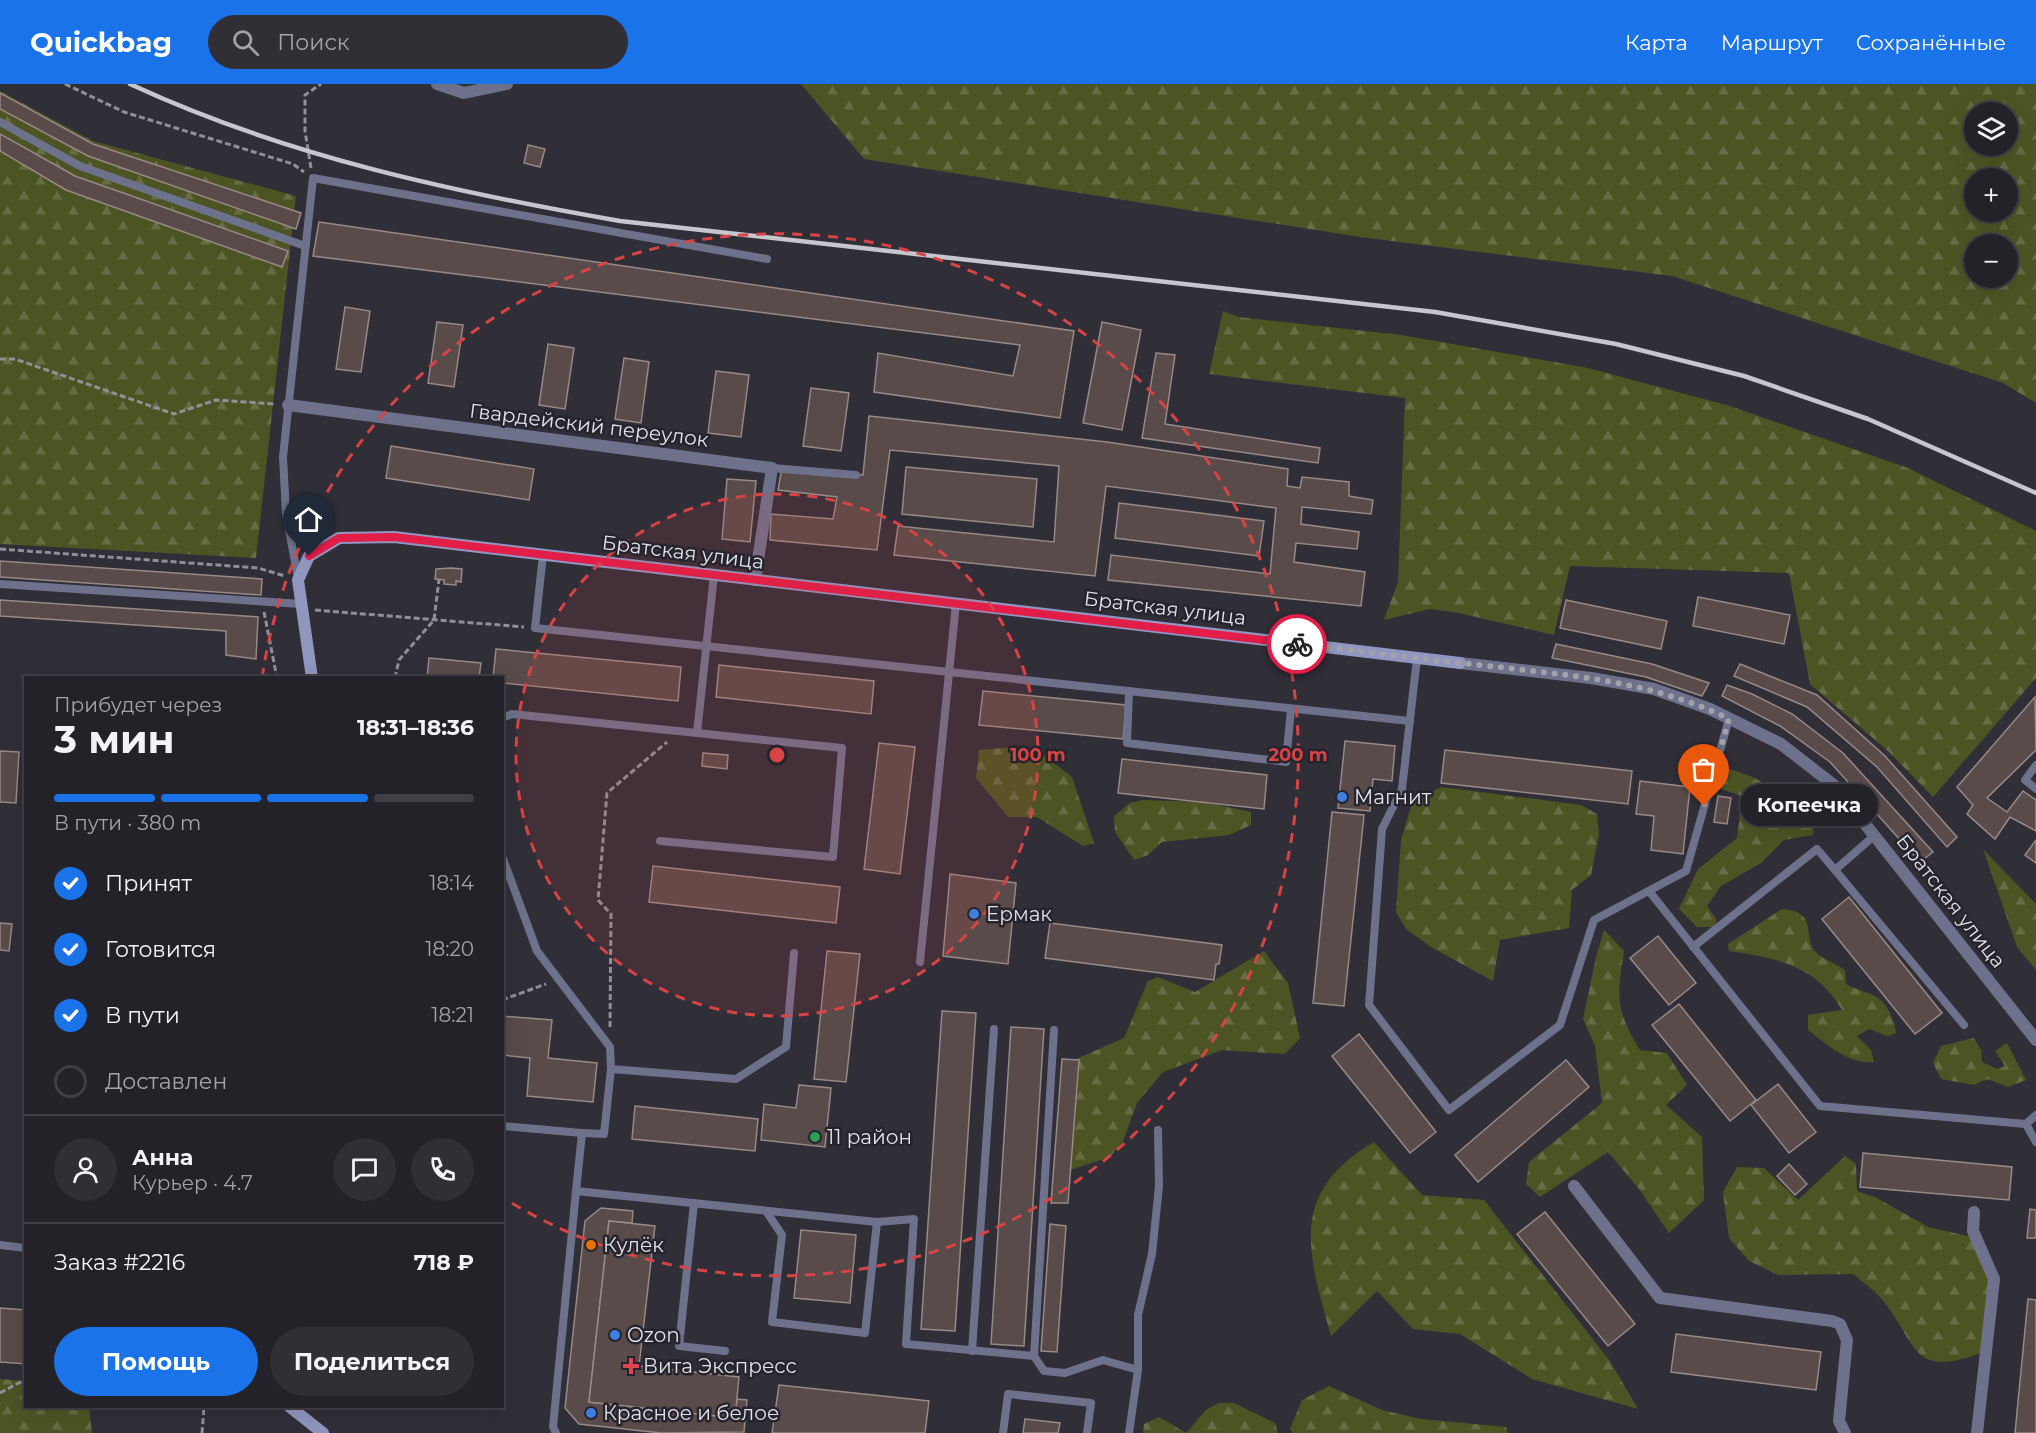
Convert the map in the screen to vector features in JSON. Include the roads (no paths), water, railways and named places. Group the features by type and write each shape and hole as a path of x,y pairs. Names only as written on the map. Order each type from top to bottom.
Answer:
{"street":[{"path":"437,84 464,93 507,84"},
{"name":"Гвардейский переулок","path":"288,405 772,468"},
{"path":"755,580 772,468"},
{"name":"Братская улица","path":"298,580 309,556 339,538 394,537 1591,678 1654,689 1729,719 1781,744 1835,786 2035,1037"},
{"path":"298,580 312,676"},
{"path":"1574,1186 1660,1298 1832,1321 1840,1324 1847,1340 1839,1421 1845,1433"},
{"path":"1974,1212 1973,1231 1994,1279 1977,1433"},
{"path":"291,1408 322,1433"}],"lane":[{"path":"0,122 80,166 305,246"},
{"path":"298,580 286,514 284,457 313,178 767,259"},
{"path":"772,468 856,475"},
{"path":"543,555 535,628 1410,721"},
{"path":"697,733 714,575"},
{"path":"0,584 262,601 302,606"},
{"path":"920,962 956,603"},
{"path":"1417,658 1402,789 1382,829 1369,1005 1449,1110 1560,1025 1594,920 1686,871 1729,719"},
{"path":"1129,692 1127,743 1286,762 1291,709"},
{"path":"504,717 512,714 842,748 833,857 660,841"},
{"path":"2036,765 2025,780 2036,789"},
{"path":"1835,870 1875,835"},
{"path":"1693,947 1817,849 1964,1025"},
{"path":"504,861 537,951 610,1047 611,1069 604,1134 504,1126"},
{"path":"1649,891 1820,1106 2026,1124 2036,1115"},
{"path":"611,1069 736,1079 776,1054 786,1047 794,953"},
{"path":"972,1351 994,1029"},
{"path":"1054,1030 1034,1356 1044,1371 1065,1373 1102,1360 1138,1370"},
{"path":"2026,1124 2036,1142"},
{"path":"1129,1433 1138,1370 1138,1315 1152,1254 1159,1186 1158,1130"},
{"path":"556,1433 554,1427 582,1133"},
{"path":"576,1191 877,1222 914,1219 906,1344 1034,1356"},
{"path":"694,1203 679,1346 725,1351"},
{"path":"766,1210 782,1235 772,1322 865,1333 877,1222"},
{"path":"0,1245 24,1248"},
{"path":"1003,1433 1008,1394 1091,1404 1087,1433"}],"railway":[{"path":"130,84 248,132 309,151 432,184 557,210 620,221 1435,312 1616,344 1744,376 1868,419 2036,493"}],"place":[{"name":"Магнит","path":"1342,797"},
{"name":"Копеечка","path":"1704,806"},
{"name":"Ермак","path":"974,914"},
{"name":"11 район","path":"815,1137"},
{"name":"Кулёк","path":"591,1245"},
{"name":"Ozon","path":"615,1335"},
{"name":"Вита Экспресс","path":"631,1366"},
{"name":"Красное и белое","path":"591,1413"}]}
